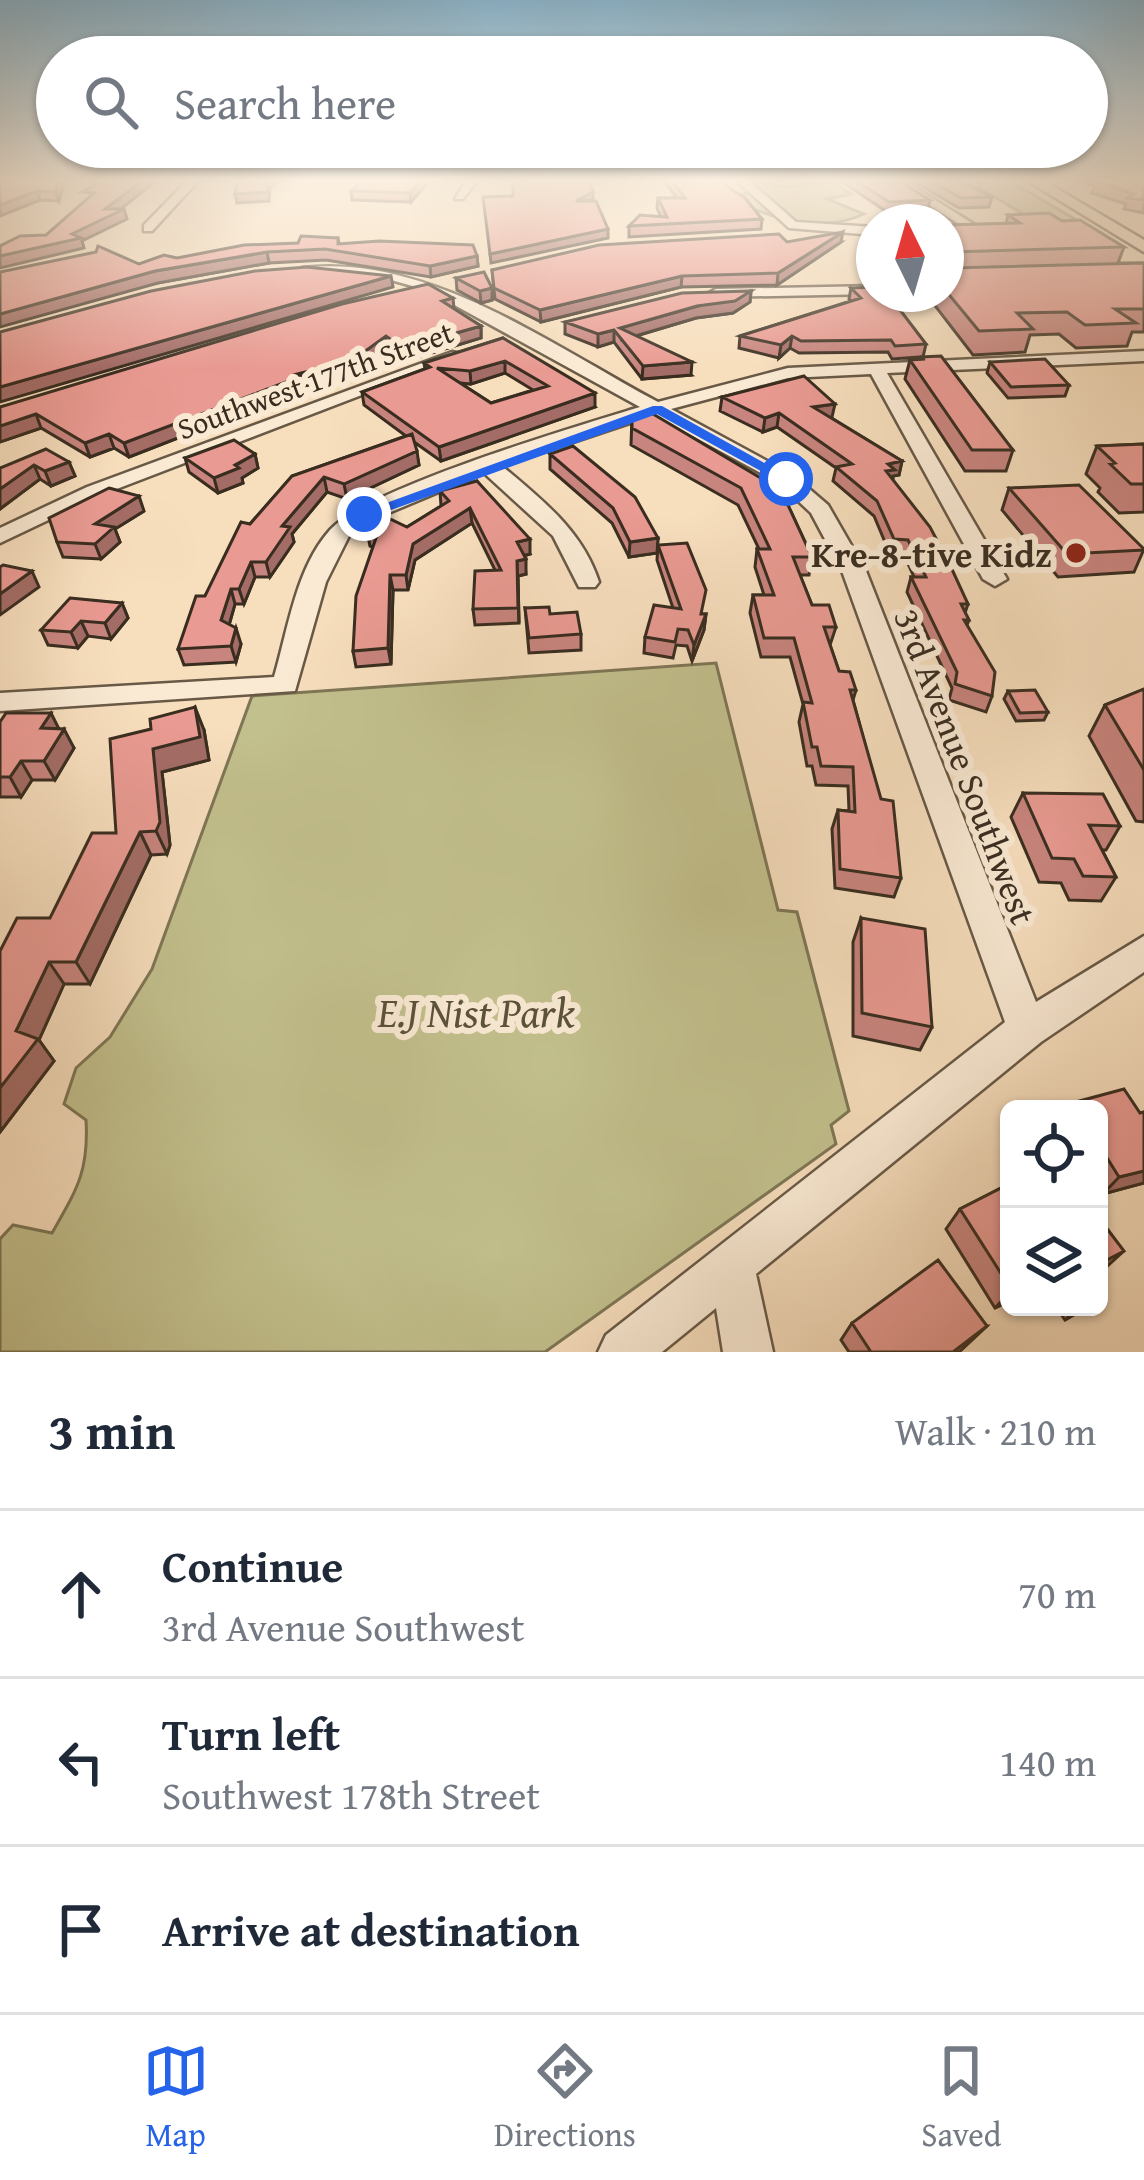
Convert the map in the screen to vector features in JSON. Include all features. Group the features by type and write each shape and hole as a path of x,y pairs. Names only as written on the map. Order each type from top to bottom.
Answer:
{"street":[{"path":"288,272 381,273 432,287"},
{"path":"394,296 453,282"},
{"name":"3rd Avenue Southwest","path":"432,287 805,492 854,571 1027,1029"},
{"path":"697,294 856,290"},
{"name":"Southwest 177th Street","path":"500,343 562,326"},
{"name":"Southwest 177th Street","path":"0,536 94,490 478,349"},
{"path":"0,702 285,685 328,552 344,527 489,466 756,377 1144,356"},
{"path":"876,368 995,579"},
{"path":"489,466 569,539 583,560 587,582"},
{"path":"623,1352 1027,1029 1144,952"},
{"path":"732,1269 748,1352"}],"green space":[{"name":"E.J Nist Park","path":"716,663 778,910 797,912 849,1111 831,1125 836,1144 545,1352 0,1352 0,1239 13,1225 52,1233 75,1191 83,1167 86,1120 64,1104 76,1068 110,1037 152,969 252,696"}],"building":[{"path":"4,244 54,244 0,256"},
{"path":"489,244 537,244 490,254"},
{"path":"824,244 778,273 682,276 540,310 494,288 492,270 599,245"},
{"path":"964,244 1124,247 964,252"},
{"path":"244,245 473,245 477,256 430,266 325,249 267,252 155,271 0,314 0,272 96,252 98,246 139,264 164,255 177,258"},
{"path":"1144,263 1144,309 1115,309 1136,323 1085,325 1067,312 1017,313 1033,329 979,331 963,312 964,268"},
{"path":"307,267 391,276 0,387 0,332 151,291 255,271"},
{"path":"484,272 492,288 480,291 456,278"},
{"path":"428,284 453,298 442,301 481,326 403,348 386,336 353,360 297,374 302,376 124,443 109,434 85,443 36,414 0,426 0,407 342,304"},
{"path":"751,291 735,301 697,306 620,328 692,362 643,366 614,330 598,334 565,322 682,293"},
{"path":"856,300 856,312 902,312 926,344 801,341 792,336 781,345 740,336"},
{"path":"503,338 595,393 439,447 362,392 430,367 424,363","holes":["505,361 548,386 491,403 437,368 470,371"]},
{"path":"941,356 1013,450 972,450 910,360"},
{"path":"1045,359 1069,385 1011,387 990,362"},
{"path":"804,376 835,404 813,407 902,461 888,464 895,470 886,471 930,527 950,565 968,604 961,604 969,620 964,620 995,672 992,696 955,684 957,672 911,577 926,577 908,540 894,539 877,501 836,467 852,464 779,413 765,418 722,397"},
{"path":"648,411 781,490 812,557 793,557 812,605 829,605 836,627 824,627 839,671 850,672 856,690 850,690 881,799 893,801 901,878 840,869 838,810 855,812 853,767 821,766 817,747 812,747 803,702 812,703 794,638 764,638 753,595 774,595 757,549 770,549 741,488 632,428 632,417"},
{"path":"412,434 417,451 344,484 324,477 282,526 290,527 266,562 251,562 239,589 231,589 221,620 236,628 231,646 178,649 196,596 205,596 241,522 250,524 292,476"},
{"path":"234,440 255,454 235,465 239,468 214,478 185,458"},
{"path":"1144,444 1144,484 1131,484 1097,446"},
{"path":"573,446 635,497 658,538 630,542 613,508 550,454"},
{"path":"46,449 69,462 45,471 34,465 0,489 0,468"},
{"path":"477,481 530,539 517,542 526,559 517,561 518,608 473,609 475,571 501,570 470,508 413,544 406,575 390,575 388,648 353,651 356,596 377,535 367,531 388,518 407,527 449,501 440,491"},
{"path":"1079,485 1144,550 1067,554 1009,488"},
{"path":"109,488 139,496 95,524 114,527 95,544 57,542 49,518"},
{"path":"687,543 706,590 701,614 706,614 694,645 688,630 678,629 675,642 645,637 654,605 681,609 658,545"},
{"path":"3,565 32,571 0,594"},
{"path":"70,598 122,603 105,623 81,621 71,632 41,630"},
{"path":"549,607 550,614 577,612 581,634 529,638 525,608"},
{"path":"1144,689 1144,770 1105,705"},
{"path":"1035,690 1048,712 1020,713 1008,691"},
{"path":"195,707 200,737 153,749 160,822 156,831 140,832 76,962 49,962 16,1031 38,1039 0,1088 0,951 17,918 50,918 92,833 116,833 110,739 151,729 150,719"},
{"path":"6,713 51,713 41,728 64,729 44,761 21,761 10,777 0,777 0,722"},
{"path":"1023,793 1103,794 1120,826 1089,825 1116,877 1083,876 1074,859 1052,858"},
{"path":"861,918 925,929 932,1027 862,1013"},
{"path":"1124,1089 1140,1113 1144,1112 1144,1171 1119,1177 1108,1159 1108,1100 1083,1100"},
{"path":"1000,1189 1000,1272 960,1209"},
{"path":"1108,1230 1124,1251 1108,1259"},
{"path":"938,1260 987,1326 953,1352 871,1352 852,1323"}],"place":[{"name":"Kre-8-tive Kidz","path":"1076,553"}],"route":[{"path":"364,514 658,409 786,479"}]}
